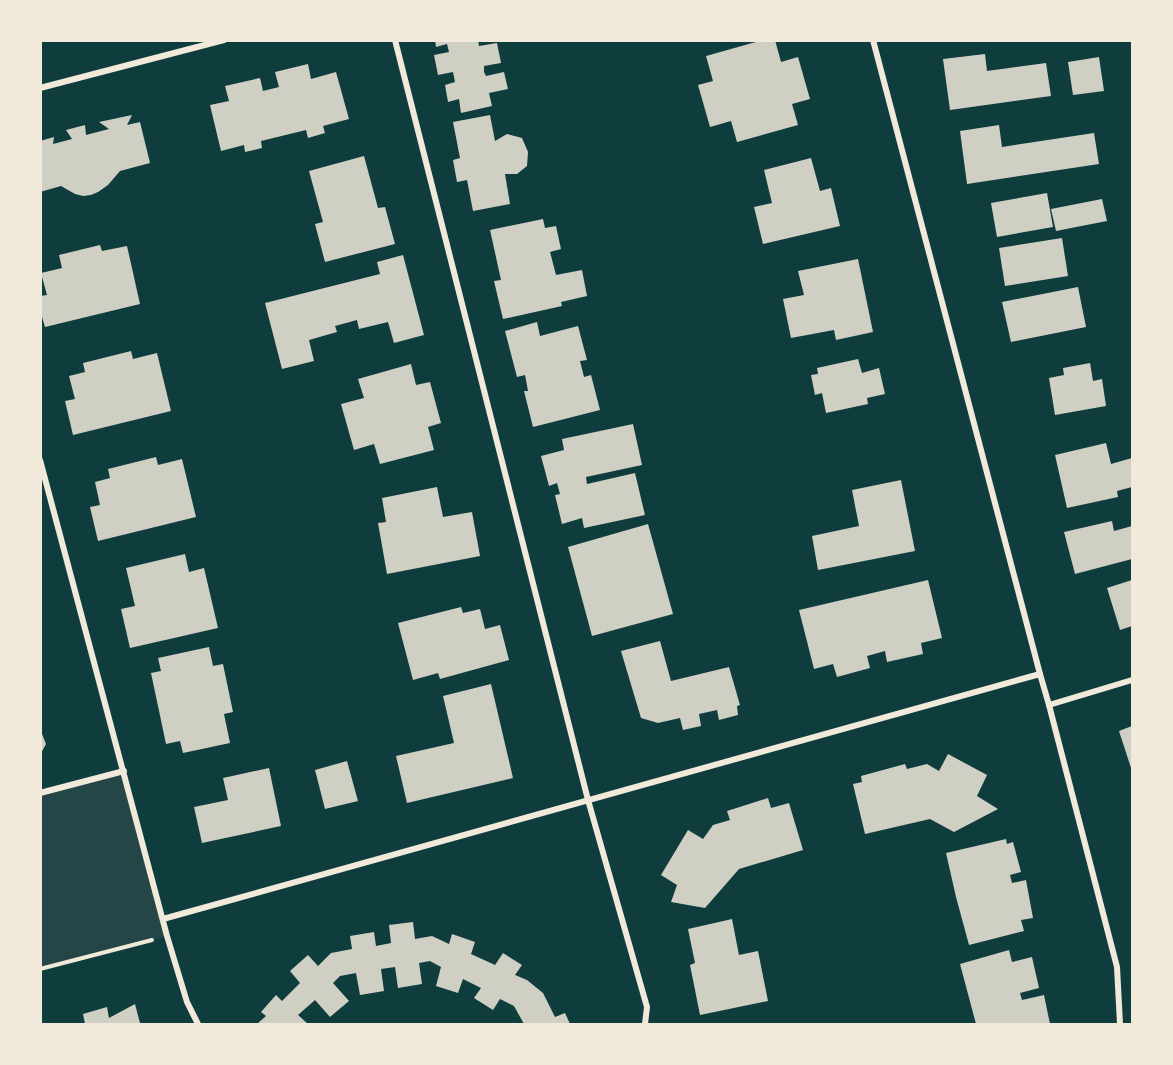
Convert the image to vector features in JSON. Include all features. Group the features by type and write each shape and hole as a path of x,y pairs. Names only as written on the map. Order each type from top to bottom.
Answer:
{"street":[{"path":"40,88 224,40"},
{"path":"395,40 588,801 647,1006 645,1024"},
{"path":"873,40 1117,967 1120,1024"},
{"path":"40,460 167,936 187,1002 198,1024"},
{"path":"163,919 1040,674"},
{"path":"1049,705 1132,680"},
{"path":"40,793 124,771"}],"path":[{"path":"40,969 167,936"}],"shaded area":[{"path":"124,771 167,936 41,969 41,793"}],"building":[{"path":"435,40 478,40 479,46 497,43 501,63 484,66 484,72 486,76 504,72 508,89 489,93 492,106 461,113 459,99 448,102 445,85 455,82 453,72 438,75 434,55 449,52 447,44 436,47"},
{"path":"763,40 775,40 781,62 798,57 810,99 792,104 798,125 737,142 731,121 710,127 698,85 713,81 706,56"},
{"path":"985,54 987,71 1046,63 1051,96 950,110 943,59"},
{"path":"1099,57 1104,91 1073,95 1068,62"},
{"path":"308,64 311,79 336,72 349,119 323,126 325,133 308,138 306,130 261,141 262,148 245,152 244,145 221,151 210,105 229,101 225,86 260,78 263,91 279,87 275,72"},
{"path":"132,115 127,125 140,122 150,163 120,171 108,185 91,195 75,194 61,186 40,192 40,141 54,137 53,144 72,139 66,130 85,125 86,135 109,129 99,122"},
{"path":"490,115 495,141 507,134 522,138 528,152 527,166 517,174 505,174 510,204 473,211 467,180 457,182 453,160 460,158 453,122"},
{"path":"999,125 1002,147 1094,133 1099,164 967,184 960,131"},
{"path":"364,156 378,208 385,207 395,244 325,262 315,224 323,222 309,171"},
{"path":"811,158 820,191 831,188 840,226 763,244 754,207 772,203 764,170"},
{"path":"1047,193 1053,227 997,237 991,203"},
{"path":"1102,199 1107,221 1056,231 1051,209"},
{"path":"543,219 545,228 556,226 561,249 550,252 556,275 582,270 587,296 561,302 562,306 503,319 494,281 501,280 490,230"},
{"path":"1062,238 1068,276 1005,286 999,248"},
{"path":"100,245 102,251 127,246 140,304 45,327 40,310 40,296 47,295 41,273 62,268 59,255"},
{"path":"403,255 424,335 394,343 388,322 359,329 357,320 335,326 337,332 309,340 314,361 282,369 265,303 380,274 377,262"},
{"path":"858,259 873,332 836,340 834,330 791,338 783,299 804,295 798,271"},
{"path":"1078,287 1086,327 1011,342 1002,302"},
{"path":"537,322 540,336 578,326 587,360 580,361 584,377 591,375 600,410 533,427 524,391 528,391 525,375 517,377 505,331"},
{"path":"131,351 133,359 157,353 171,411 73,435 65,401 75,399 69,376 85,372 83,363"},
{"path":"858,359 862,373 879,368 885,394 867,398 868,404 826,413 822,393 815,395 811,375 818,374 817,368"},
{"path":"1090,363 1093,381 1102,379 1106,406 1055,415 1049,378 1064,375 1063,368"},
{"path":"411,364 416,385 430,382 441,423 428,427 434,450 380,464 374,444 354,450 341,404 364,398 358,379"},
{"path":"633,424 642,465 586,477 587,484 635,473 645,515 584,528 582,518 562,524 555,495 560,494 557,483 549,486 541,456 564,450 562,439"},
{"path":"1106,443 1111,464 1132,458 1132,487 1117,491 1118,497 1067,508 1055,455"},
{"path":"156,457 158,465 182,459 196,517 98,541 90,507 100,505 95,482 110,478 108,469"},
{"path":"901,480 915,551 818,570 812,536 859,526 852,490"},
{"path":"437,487 443,517 472,512 480,556 387,574 378,523 386,522 382,498"},
{"path":"1112,521 1114,531 1132,526 1132,559 1075,574 1064,532"},
{"path":"648,524 673,614 592,636 568,547"},
{"path":"185,554 189,572 204,568 218,628 130,648 121,609 135,606 126,568"},
{"path":"928,580 942,638 921,643 923,654 887,662 885,651 867,656 870,668 837,677 833,664 814,669 799,610"},
{"path":"1132,580 1132,626 1120,630 1107,588"},
{"path":"461,607 463,613 480,609 485,629 500,625 509,660 440,679 438,673 413,680 398,623"},
{"path":"660,641 671,681 729,667 740,705 737,706 738,715 719,720 717,710 699,714 701,726 683,730 680,718 658,723 641,718 621,651"},
{"path":"209,647 213,666 223,664 233,712 224,714 230,743 183,753 180,741 166,744 151,673 161,671 158,658"},
{"path":"491,684 513,778 407,803 396,756 454,743 443,696"},
{"path":"1132,726 1132,771 1119,731"},
{"path":"40,729 46,744 40,755"},
{"path":"948,754 987,775 977,796 998,809 954,832 930,819 865,834 853,784 862,782 861,776 905,764 907,769 927,764 939,771"},
{"path":"347,761 358,801 325,809 315,770"},
{"path":"269,768 281,826 202,843 194,807 228,800 223,778"},
{"path":"768,798 771,808 789,803 803,850 739,869 705,908 671,902 677,885 661,875 688,830 703,839 713,825 730,820 727,811"},
{"path":"1006,839 1007,844 1013,842 1021,872 1010,875 1012,883 1026,880 1033,918 1021,920 1024,931 969,945 946,853"},
{"path":"732,919 739,955 758,951 768,1001 700,1015 690,965 695,963 688,929"},
{"path":"413,922 415,939 432,936 449,944 452,934 475,942 471,954 495,965 503,953 522,965 515,975 527,980 543,993 555,1017 565,1013 570,1024 524,1024 514,1006 500,999 493,1010 474,998 481,988 463,979 458,993 436,986 441,967 430,961 419,963 422,984 398,988 395,967 381,969 384,991 360,995 356,973 340,976 333,983 349,1001 330,1017 315,1000 298,1015 308,1024 257,1024 266,1016 261,1012 276,995 282,1001 300,983 290,971 308,955 318,966 331,953 352,949 350,936 374,932 376,946 391,943 389,925"},
{"path":"1009,950 1012,962 1032,957 1039,988 1020,993 1022,1000 1044,995 1050,1024 976,1024 960,964"},
{"path":"135,1004 140,1023 85,1024 83,1014 107,1007 109,1018"}]}
